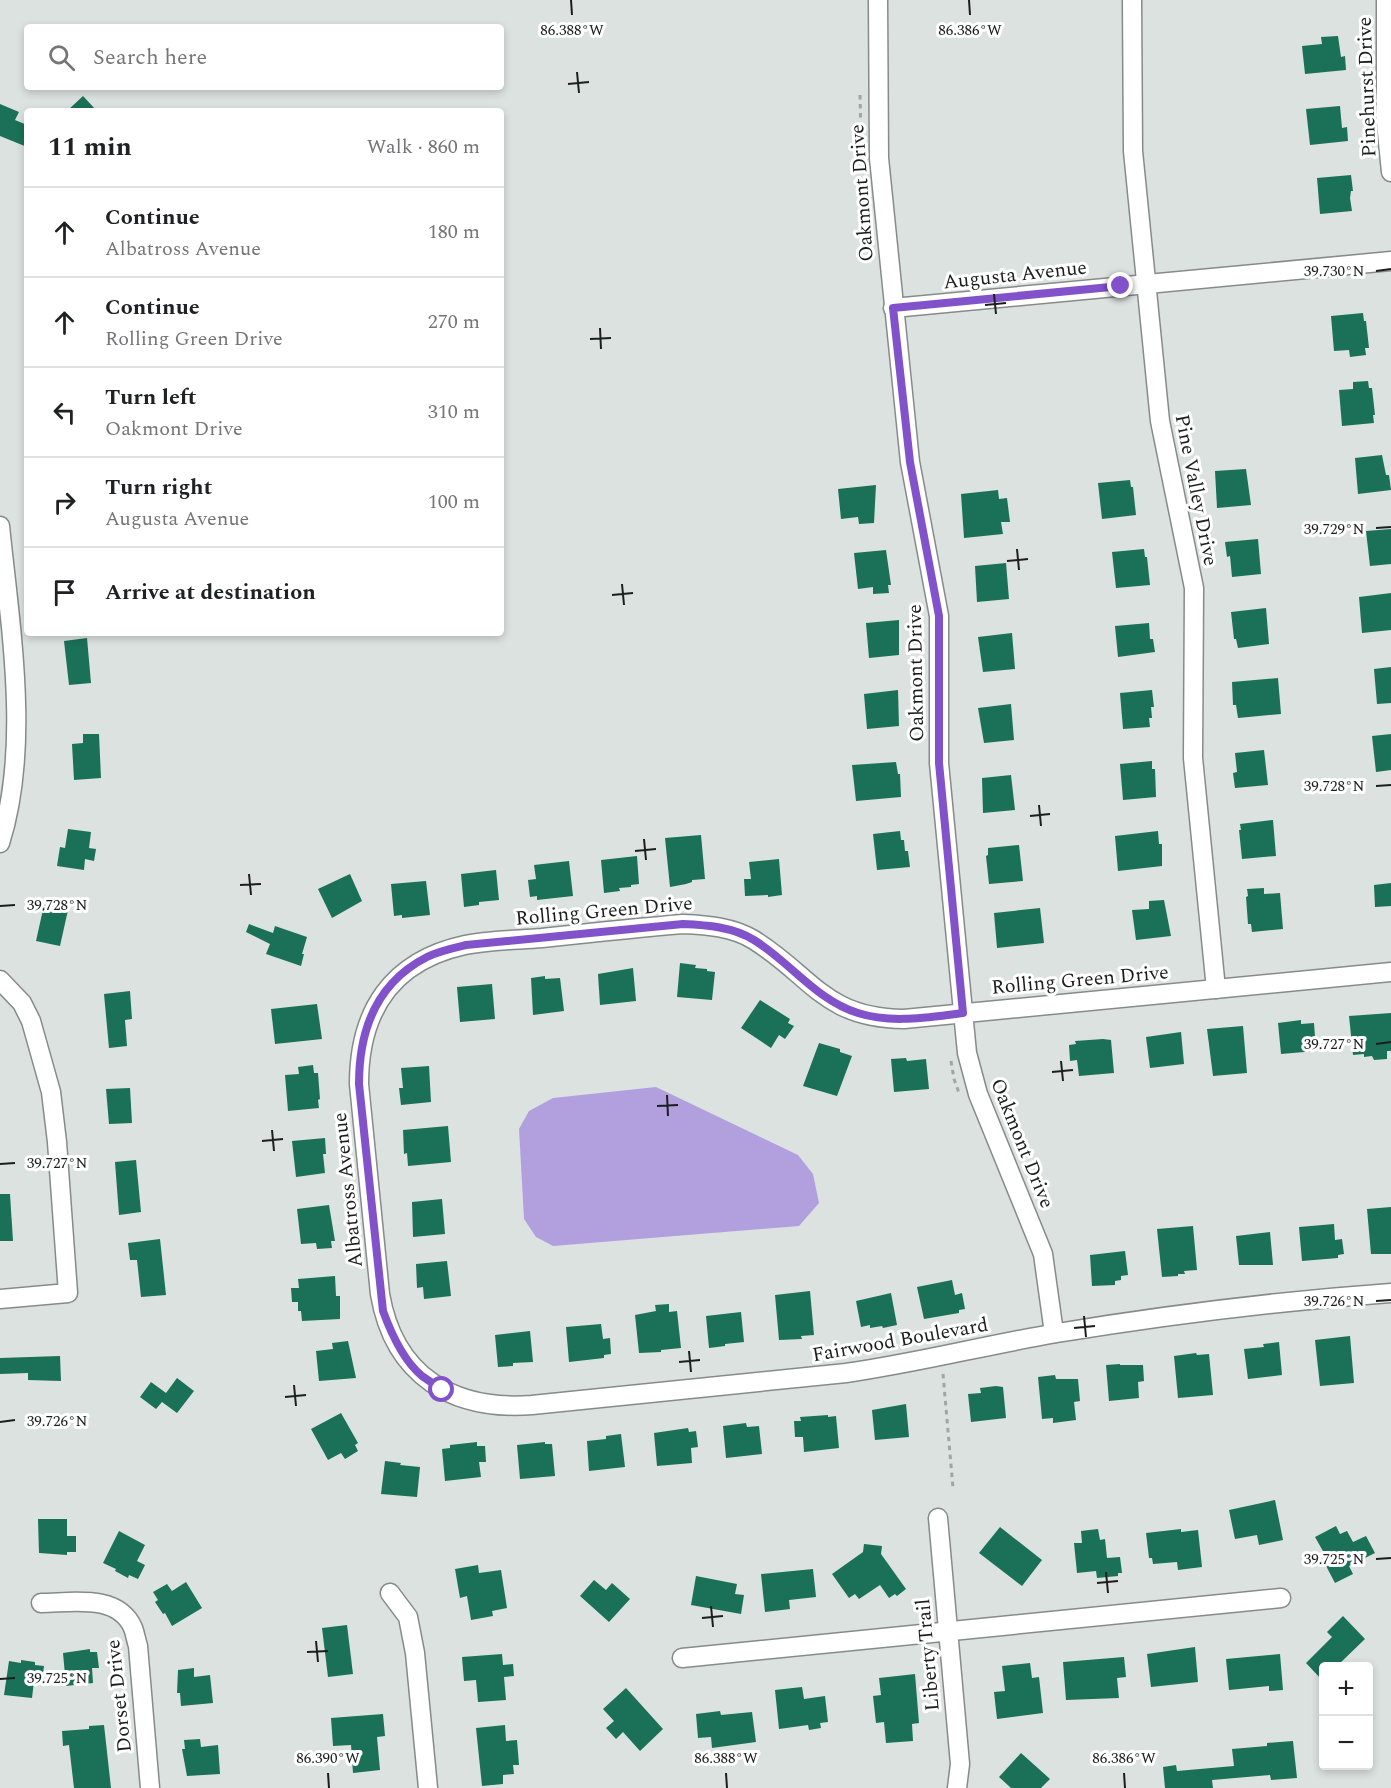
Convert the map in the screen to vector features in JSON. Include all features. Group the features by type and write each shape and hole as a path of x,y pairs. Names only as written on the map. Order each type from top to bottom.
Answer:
{"street":[{"name":"Oakmont Drive","path":"878,0 879,158 910,462 939,616 939,763 967,1053 978,1094 1043,1254 1054,1334"},
{"name":"Pine Valley Drive","path":"1132,0 1132,142 1160,421 1194,588 1193,758 1216,989"},
{"name":"Pinehurst Drive","path":"1386,0 1386,122 1391,172"},
{"name":"Augusta Avenue","path":"893,308 1391,261"},
{"path":"0,526 16,708 11,794 0,843"},
{"name":"Rolling Green Drive","path":"384,994 398,978 427,957 466,945 683,924 707,925 752,939 837,1005 882,1019 904,1019 1391,972"},
{"path":"0,980 22,1003 31,1021 51,1092 68,1293 0,1299"},
{"name":"Albatross Avenue","path":"384,994 367,1025 362,1043 359,1063 360,1096 383,1311 389,1329 405,1356 421,1376"},
{"name":"Fairwood Boulevard","path":"421,1376 442,1390 466,1400 508,1407 846,1373 884,1368 1054,1334 1179,1314 1342,1296 1391,1293"},
{"name":"Liberty Trail","path":"938,1518 960,1764 960,1779 957,1788"},
{"path":"390,1593 408,1617 415,1653 429,1788"},
{"path":"682,1658 1281,1598"},
{"name":"Dorset Drive","path":"41,1603 98,1603 110,1606 123,1614 133,1627 138,1646 150,1788"}],"path":[{"path":"860,93 861,140"},
{"path":"953,1372 941,1374 953,1488"}],"shaded area":[{"path":"656,1087 798,1155 813,1174 819,1203 799,1226 553,1246 536,1237 524,1219 519,1129 529,1111 553,1098"}],"building":[{"path":"1338,36 1341,57 1345,56 1346,70 1305,74 1302,46 1322,44 1321,37"},
{"path":"83,96 94,108 70,108"},
{"path":"0,104 19,112 15,120 24,124 24,146 0,136"},
{"path":"1340,106 1342,128 1347,127 1348,141 1310,145 1306,109"},
{"path":"1351,175 1352,211 1320,214 1317,178"},
{"path":"1363,313 1369,348 1365,348 1366,355 1350,357 1349,350 1334,351 1331,316"},
{"path":"1368,381 1369,388 1372,388 1374,423 1342,426 1339,390 1353,389 1353,382"},
{"path":"1382,455 1391,490 1358,494 1355,458"},
{"path":"1246,469 1251,505 1217,508 1215,471"},
{"path":"1130,480 1136,515 1102,519 1098,483"},
{"path":"876,485 874,523 859,524 858,517 841,519 838,489"},
{"path":"998,490 999,499 1007,498 1010,522 1001,522 1003,534 964,538 961,494"},
{"path":"1391,529 1391,564 1370,566 1366,531"},
{"path":"1258,539 1261,574 1232,577 1230,556 1227,557 1225,542"},
{"path":"1144,549 1150,585 1116,588 1112,552"},
{"path":"886,550 891,585 888,585 889,593 873,594 873,587 858,589 854,553"},
{"path":"1006,563 1009,599 977,602 975,566"},
{"path":"1391,593 1391,630 1362,633 1359,597"},
{"path":"1266,608 1269,644 1238,648 1236,639 1234,639 1231,612"},
{"path":"899,620 899,655 869,658 866,623"},
{"path":"1149,623 1150,639 1153,639 1155,652 1118,657 1115,626"},
{"path":"1012,633 1015,669 983,672 978,637"},
{"path":"87,638 91,683 69,685 64,641"},
{"path":"1391,667 1391,703 1377,704 1374,669"},
{"path":"1278,678 1281,714 1238,718 1236,705 1233,705 1232,682"},
{"path":"898,690 899,726 867,729 864,694"},
{"path":"1152,690 1154,707 1151,707 1150,727 1123,729 1120,693"},
{"path":"1011,704 1014,740 984,743 978,708"},
{"path":"83,734 99,734 101,778 74,780 72,744 83,743"},
{"path":"1391,734 1391,770 1376,772 1372,736"},
{"path":"1264,750 1268,785 1235,788 1233,773 1237,772 1235,753"},
{"path":"1152,761 1152,769 1155,769 1156,797 1123,800 1120,764"},
{"path":"896,762 898,774 900,774 901,797 856,801 852,765"},
{"path":"1011,775 1015,810 983,813 982,778"},
{"path":"1273,820 1276,856 1242,859 1240,824"},
{"path":"68,829 91,832 89,848 96,849 94,861 85,859 84,870 57,866 60,847 65,848"},
{"path":"900,831 905,851 908,851 910,867 877,870 873,834"},
{"path":"1158,831 1159,844 1162,844 1162,866 1118,871 1115,836"},
{"path":"701,835 705,879 692,880 686,884 670,887 665,838"},
{"path":"1019,845 1023,881 989,884 986,856 988,848"},
{"path":"637,856 639,884 619,888 620,891 604,893 601,860"},
{"path":"779,859 782,895 745,896 744,879 751,879 749,862"},
{"path":"569,861 573,896 537,900 537,896 530,897 528,880 536,879 534,865"},
{"path":"496,870 499,900 479,902 479,905 464,907 461,874"},
{"path":"350,874 362,901 332,918 318,889"},
{"path":"426,881 430,915 402,918 402,915 394,916 391,884"},
{"path":"1391,883 1391,906 1375,907 1374,885"},
{"path":"1264,888 1264,894 1280,893 1283,929 1252,932 1251,924 1248,924 1247,889"},
{"path":"1164,900 1171,936 1136,940 1132,910 1149,909 1149,901"},
{"path":"44,905 68,910 60,946 36,941"},
{"path":"1040,908 1044,943 997,948 994,913"},
{"path":"249,924 273,933 275,926 307,937 301,966 266,954 270,944 246,932"},
{"path":"680,963 696,965 695,968 715,972 712,1000 677,997"},
{"path":"633,968 636,1001 600,1005 598,974"},
{"path":"545,976 545,979 560,978 564,1011 533,1015 531,978"},
{"path":"492,984 495,1019 460,1022 457,987"},
{"path":"130,991 132,1019 125,1020 127,1046 109,1048 104,994"},
{"path":"760,1000 790,1019 788,1023 794,1026 785,1039 779,1035 771,1048 741,1028"},
{"path":"317,1004 322,1039 275,1044 271,1009"},
{"path":"1391,1013 1391,1051 1387,1051 1387,1059 1374,1060 1372,1056 1364,1057 1364,1054 1353,1055 1349,1016"},
{"path":"1301,1020 1301,1024 1314,1023 1316,1051 1281,1054 1278,1023"},
{"path":"1243,1026 1247,1073 1213,1076 1207,1029"},
{"path":"1181,1032 1184,1064 1150,1068 1146,1037"},
{"path":"1111,1040 1114,1073 1079,1076 1077,1060 1070,1061 1069,1045 1076,1044 1075,1041"},
{"path":"819,1043 840,1049 840,1052 852,1056 837,1096 803,1086"},
{"path":"906,1058 907,1061 926,1059 929,1089 894,1092 891,1059"},
{"path":"313,1065 314,1073 318,1073 319,1108 288,1111 285,1075 299,1074 298,1067"},
{"path":"429,1066 431,1102 401,1105 399,1088 403,1088 401,1068"},
{"path":"130,1088 132,1123 109,1124 106,1089"},
{"path":"448,1126 451,1162 408,1166 407,1153 404,1154 403,1130"},
{"path":"325,1138 326,1154 323,1154 325,1173 296,1177 292,1141"},
{"path":"136,1160 141,1212 119,1215 115,1162"},
{"path":"0,1194 10,1194 13,1241 0,1241"},
{"path":"442,1199 445,1234 413,1237 412,1202"},
{"path":"329,1205 335,1241 331,1241 332,1248 317,1249 316,1243 301,1244 297,1209"},
{"path":"1391,1207 1391,1254 1371,1254 1367,1209"},
{"path":"1334,1224 1335,1240 1342,1239 1344,1254 1338,1255 1338,1258 1302,1261 1299,1227"},
{"path":"1193,1226 1197,1270 1184,1271 1185,1274 1178,1274 1178,1276 1162,1277 1157,1229"},
{"path":"1270,1232 1273,1265 1239,1265 1236,1236"},
{"path":"160,1239 166,1295 141,1297 137,1260 130,1260 128,1243"},
{"path":"1125,1251 1128,1275 1121,1276 1121,1280 1115,1281 1115,1285 1092,1286 1090,1255"},
{"path":"447,1261 451,1296 424,1299 423,1287 417,1288 416,1264"},
{"path":"335,1276 336,1296 340,1296 340,1319 302,1321 301,1311 298,1311 298,1302 292,1302 291,1288 299,1288 298,1279"},
{"path":"952,1280 955,1295 962,1293 965,1309 959,1310 959,1313 924,1319 917,1287"},
{"path":"810,1291 814,1335 801,1336 802,1339 779,1340 775,1295"},
{"path":"891,1293 897,1325 883,1328 882,1326 870,1328 870,1325 861,1327 856,1301"},
{"path":"669,1304 669,1312 677,1311 681,1348 639,1353 635,1315 656,1311 655,1305"},
{"path":"741,1312 744,1342 709,1348 706,1316"},
{"path":"601,1324 603,1339 610,1338 611,1354 604,1355 604,1358 569,1362 566,1327"},
{"path":"530,1331 533,1362 513,1363 513,1366 498,1367 495,1335"},
{"path":"1350,1336 1354,1383 1320,1386 1315,1340"},
{"path":"348,1341 356,1378 319,1381 316,1351 333,1349 332,1343"},
{"path":"1279,1342 1282,1375 1248,1379 1244,1349 1264,1347 1263,1344"},
{"path":"1196,1353 1197,1355 1209,1354 1213,1395 1178,1398 1174,1356"},
{"path":"60,1356 61,1381 28,1380 28,1373 0,1374 0,1358"},
{"path":"1106,1365 1143,1365 1144,1381 1138,1382 1139,1398 1109,1401"},
{"path":"1055,1375 1056,1379 1078,1379 1080,1401 1074,1402 1076,1420 1053,1423 1053,1418 1042,1419 1038,1377"},
{"path":"177,1378 194,1391 177,1413 162,1402 156,1409 140,1397 151,1382 166,1393"},
{"path":"1003,1387 1006,1418 971,1422 968,1394 981,1393 980,1388"},
{"path":"906,1404 909,1437 875,1440 872,1410"},
{"path":"341,1413 358,1443 355,1445 358,1451 345,1459 341,1453 328,1460 311,1429"},
{"path":"828,1415 828,1417 836,1416 839,1448 804,1452 803,1437 795,1437 794,1421 801,1421 800,1417"},
{"path":"746,1423 747,1427 759,1426 762,1454 726,1458 723,1426"},
{"path":"688,1428 689,1432 696,1431 698,1447 691,1448 692,1463 657,1466 654,1433"},
{"path":"621,1434 625,1467 589,1471 587,1441 606,1439 606,1436"},
{"path":"477,1442 477,1446 485,1446 486,1462 479,1462 481,1477 445,1481 442,1449 450,1448 450,1445"},
{"path":"545,1442 545,1444 552,1444 555,1476 520,1479 517,1445"},
{"path":"385,1461 420,1467 417,1497 381,1494"},
{"path":"1275,1500 1283,1540 1259,1545 1257,1535 1235,1539 1229,1510"},
{"path":"38,1519 67,1519 67,1536 76,1536 76,1552 67,1552 67,1555 39,1553"},
{"path":"1336,1526 1340,1534 1347,1531 1353,1542 1366,1536 1375,1553 1349,1566 1353,1574 1335,1583 1324,1562 1328,1560 1315,1537"},
{"path":"1000,1527 1042,1560 1022,1586 979,1553"},
{"path":"1098,1529 1100,1540 1105,1539 1107,1558 1120,1557 1122,1573 1118,1573 1118,1576 1097,1578 1096,1571 1077,1573 1074,1543 1082,1543 1081,1531"},
{"path":"1181,1529 1181,1532 1198,1530 1202,1567 1178,1570 1177,1562 1153,1564 1152,1558 1149,1558 1146,1533"},
{"path":"119,1531 145,1545 137,1561 145,1565 138,1579 129,1575 128,1578 103,1563"},
{"path":"864,1544 882,1546 881,1554 906,1589 897,1596 895,1594 889,1598 880,1585 859,1599 855,1594 849,1598 832,1574 863,1552"},
{"path":"478,1565 479,1573 501,1570 507,1608 492,1611 493,1616 471,1620 467,1596 460,1598 455,1569"},
{"path":"813,1569 816,1597 789,1600 790,1609 765,1612 761,1574"},
{"path":"696,1576 737,1584 735,1594 744,1595 741,1614 691,1605"},
{"path":"594,1580 606,1590 612,1583 630,1599 609,1622 580,1596"},
{"path":"186,1582 202,1608 172,1626 165,1613 163,1614 155,1602 158,1600 153,1592 167,1584 172,1591"},
{"path":"1343,1616 1365,1639 1341,1662 1319,1662 1319,1677 1306,1663 1332,1637 1327,1632"},
{"path":"347,1625 353,1674 328,1677 322,1628"},
{"path":"1195,1647 1198,1682 1151,1687 1147,1654"},
{"path":"90,1649 90,1652 97,1652 99,1668 92,1668 93,1683 66,1686 63,1653"},
{"path":"502,1654 503,1665 513,1664 514,1676 504,1677 506,1700 478,1702 476,1680 464,1681 462,1657"},
{"path":"1280,1654 1283,1690 1269,1691 1269,1686 1229,1690 1226,1659"},
{"path":"1124,1657 1126,1677 1117,1678 1119,1698 1066,1700 1063,1662"},
{"path":"21,1660 44,1666 42,1682 34,1681 32,1698 4,1695 9,1661 21,1663"},
{"path":"1030,1663 1032,1678 1039,1677 1043,1713 997,1719 994,1692 1005,1691 1002,1666"},
{"path":"194,1668 194,1677 210,1675 213,1703 181,1706 180,1693 177,1693 178,1670"},
{"path":"915,1674 919,1723 912,1724 913,1741 886,1743 884,1722 876,1723 873,1696 881,1695 879,1678"},
{"path":"802,1687 804,1699 825,1696 828,1722 820,1723 821,1728 809,1730 808,1725 779,1729 775,1690"},
{"path":"626,1688 663,1729 640,1751 623,1732 616,1739 606,1728 614,1721 603,1709"},
{"path":"720,1711 721,1715 752,1712 756,1742 712,1748 711,1737 698,1738 696,1714"},
{"path":"383,1714 385,1736 377,1737 380,1770 353,1773 351,1745 333,1746 331,1718"},
{"path":"104,1725 111,1788 74,1788 69,1745 63,1746 62,1731 89,1729 89,1726"},
{"path":"505,1725 506,1741 517,1740 519,1765 513,1765 514,1774 503,1775 503,1784 482,1786 476,1728"},
{"path":"200,1739 201,1747 218,1745 220,1774 187,1776 182,1749 185,1749 184,1740"},
{"path":"1293,1741 1297,1778 1271,1780 1270,1775 1212,1780 1213,1788 1165,1788 1163,1767 1176,1765 1177,1771 1234,1766 1232,1749"},
{"path":"1021,1753 1050,1779 1041,1788 1011,1788 999,1777"}],"route":[{"path":"442,1390 421,1376 405,1356 389,1329 383,1311 359,1084 362,1043 374,1009 398,978 427,957 444,951 466,945 683,924 707,925 752,939 819,993 837,1005 859,1013 882,1019 963,1013 939,763 939,616 910,462 893,308 1121,286"}]}
